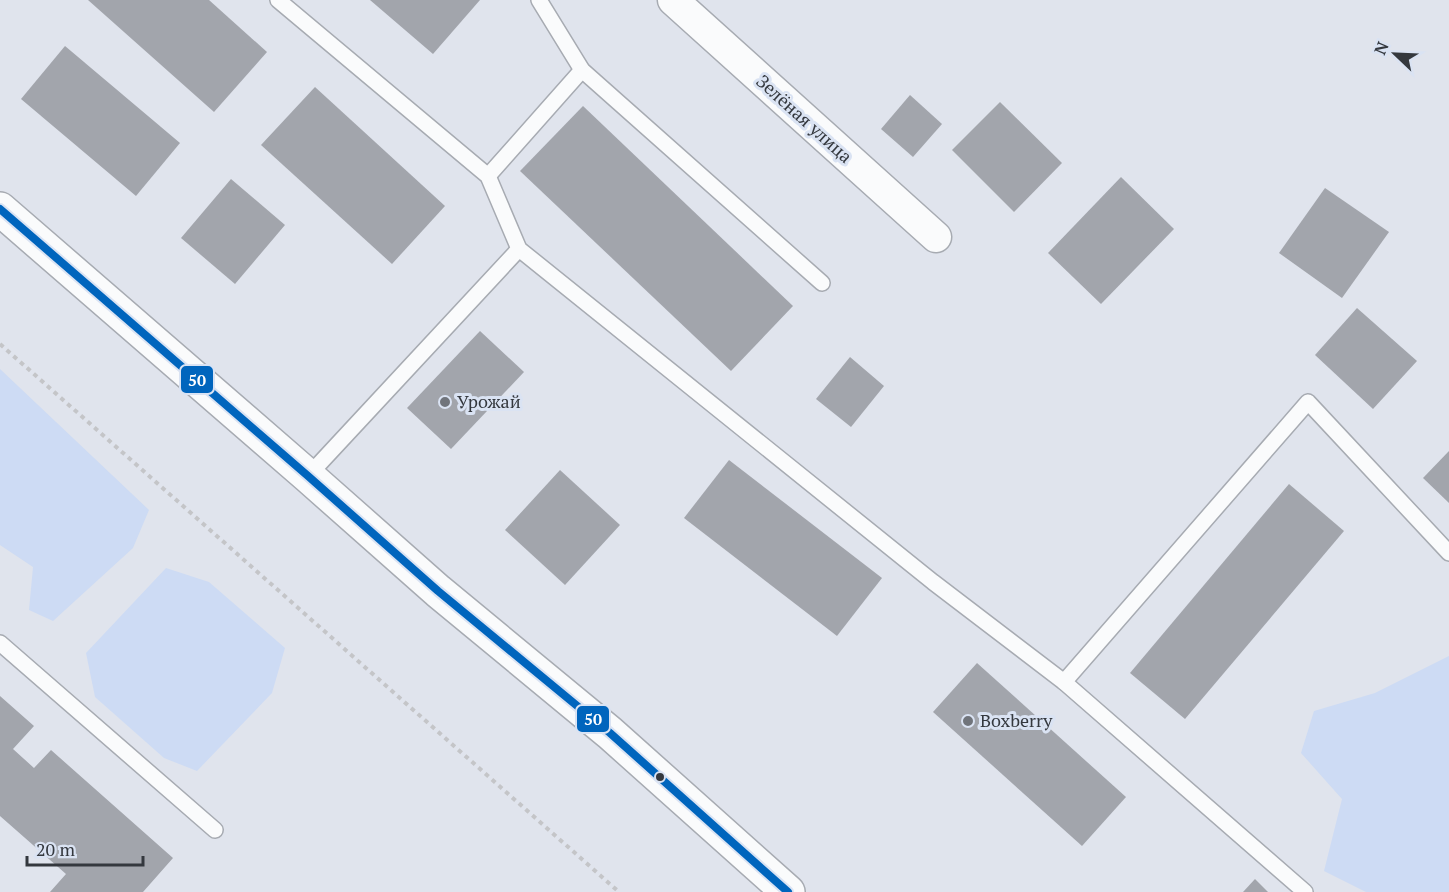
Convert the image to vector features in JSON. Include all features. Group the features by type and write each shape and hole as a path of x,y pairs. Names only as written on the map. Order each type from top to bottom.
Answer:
{"main road":[{"path":"0,210 438,591 609,733 787,892"}],"street":[{"name":"Зелёная улица","path":"673,0 936,237"}],"lane":[{"path":"278,0 488,176 519,249 933,582 1064,682 1305,892"},
{"path":"539,0 582,70 822,283"},
{"path":"488,176 582,70"},
{"path":"308,476 519,249"},
{"path":"1064,682 1308,402 1449,553"},
{"path":"0,643 215,830"}],"path":[{"path":"0,344 619,892"}],"shaded area":[{"path":"0,369 149,510 133,548 53,621 29,610 33,567 0,545"},
{"path":"166,568 209,582 285,648 272,693 197,771 164,758 95,697 86,653"},
{"path":"1449,656 1449,892 1366,892 1324,871 1342,799 1301,753 1314,711 1375,693"}],"building":[{"path":"88,0 209,0 267,52 214,112"},
{"path":"370,0 480,0 433,54"},
{"path":"65,46 180,143 136,196 21,99"},
{"path":"315,87 445,206 392,264 261,145"},
{"path":"910,95 942,124 913,157 881,129"},
{"path":"1000,102 1062,163 1014,212 952,150"},
{"path":"583,106 793,306 731,371 520,171"},
{"path":"1121,177 1174,229 1101,304 1048,253"},
{"path":"231,179 285,225 235,284 181,238"},
{"path":"1325,188 1389,232 1342,298 1279,253"},
{"path":"1357,308 1417,361 1373,409 1315,355"},
{"path":"480,331 524,372 451,449 407,408"},
{"path":"850,357 884,386 851,427 816,399"},
{"path":"1449,451 1449,503 1423,478"},
{"path":"729,460 882,578 837,636 684,518"},
{"path":"560,470 620,525 565,585 505,530"},
{"path":"1289,484 1344,531 1185,719 1130,673"},
{"path":"977,663 1126,797 1082,846 933,712"},
{"path":"0,696 34,726 13,749 34,768 51,750 173,858 143,892 50,892 66,874 0,816"},
{"path":"1255,879 1268,892 1243,892"}],"transit line":[{"name":"50","path":"0,209 438,591 610,733 788,892"}],"place":[{"name":"Урожай","path":"445,402"},
{"name":"Boxberry","path":"968,721"}]}
